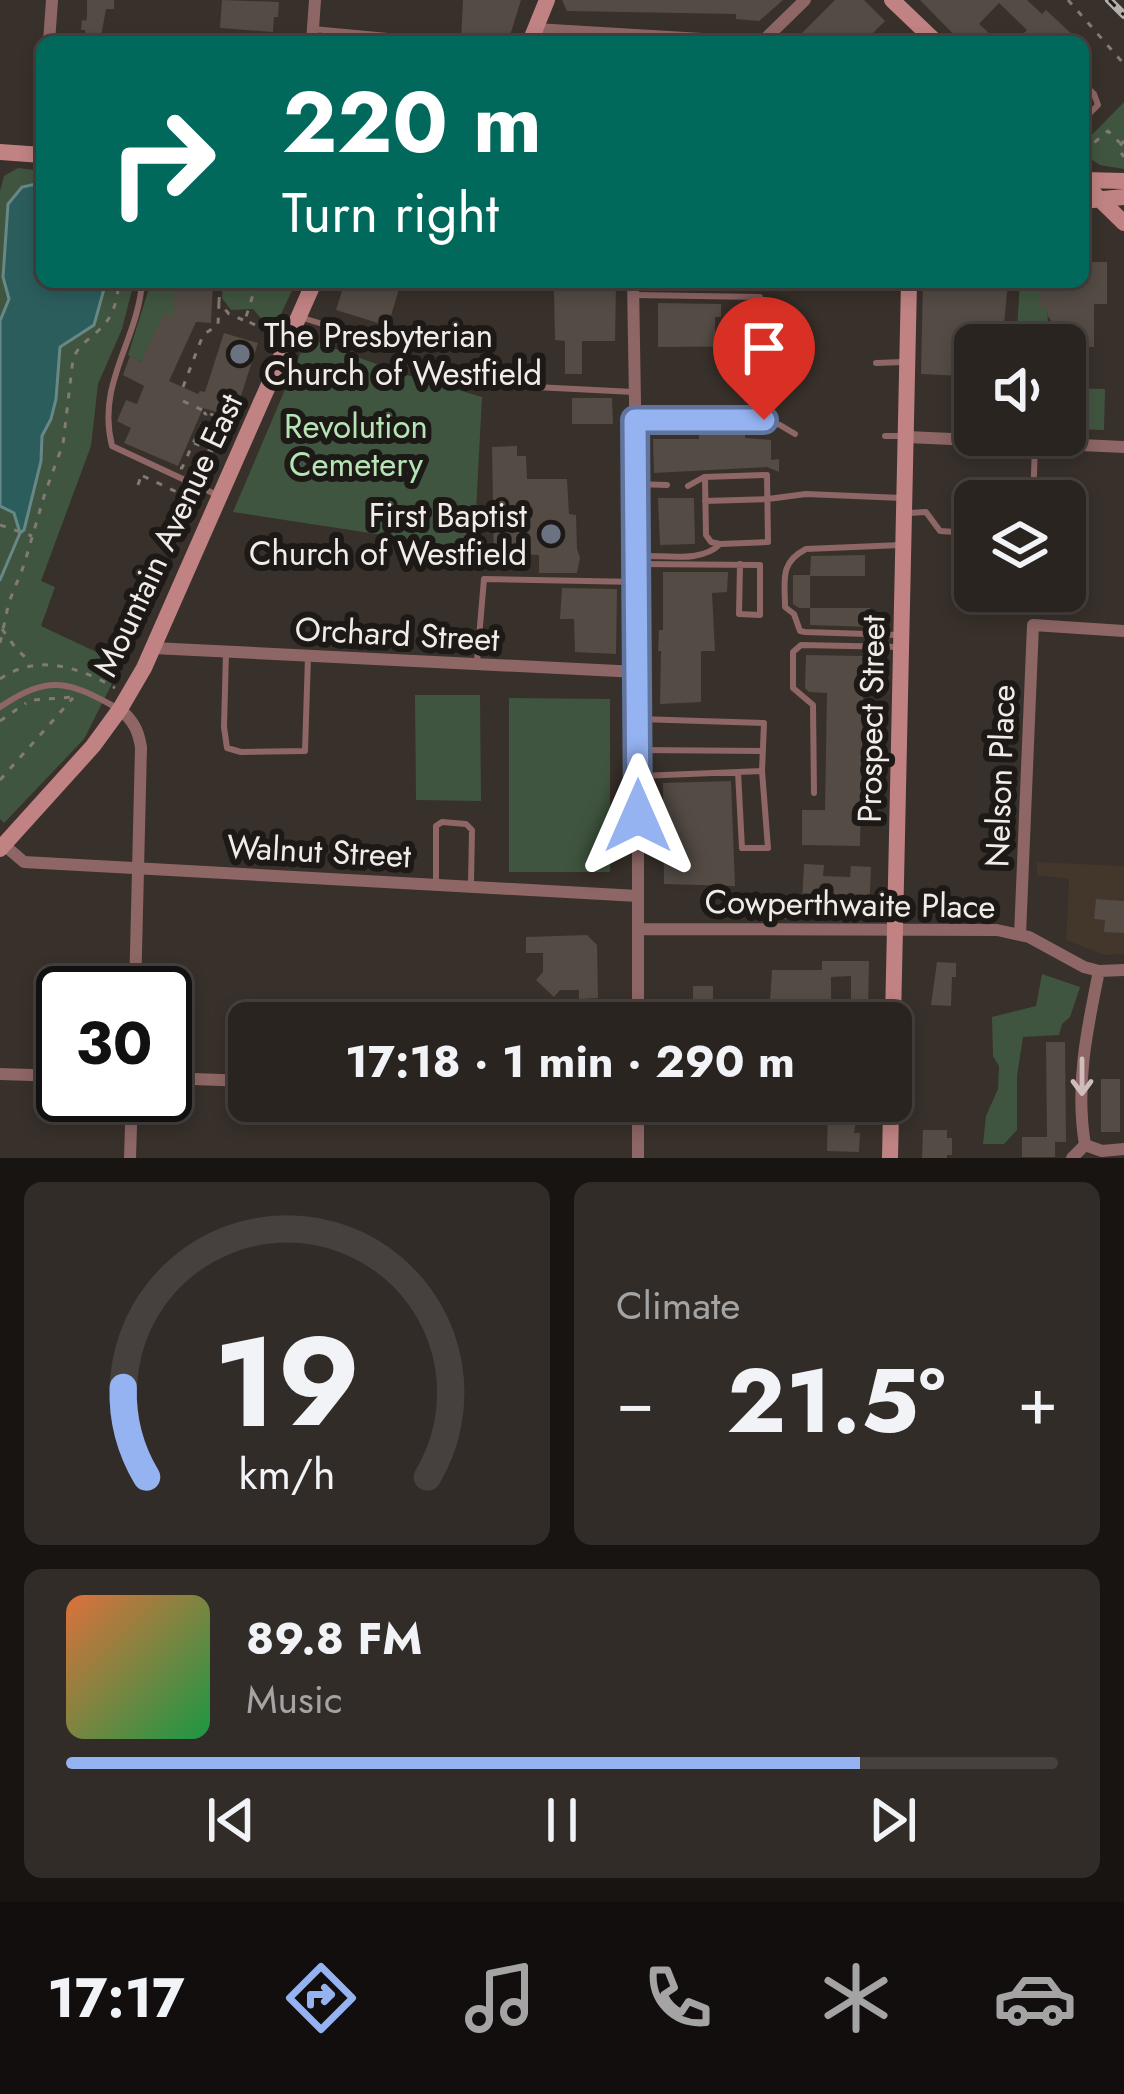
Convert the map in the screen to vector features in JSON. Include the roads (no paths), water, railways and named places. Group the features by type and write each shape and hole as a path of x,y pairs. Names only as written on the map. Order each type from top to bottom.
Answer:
{"street":[{"path":"49,36 52,0"},
{"path":"313,36 315,0"},
{"path":"547,0 532,35 563,36"},
{"path":"768,36 805,0"},
{"path":"892,0 925,36"},
{"path":"0,152 36,155"},
{"path":"1089,182 1124,181"},
{"path":"1092,200 1124,197"},
{"path":"1092,200 1124,223"},
{"name":"Mountain Avenue East","path":"2,847 120,710 311,288"},
{"name":"Prospect Street","path":"890,1158 906,506 897,470 907,436 909,288"},
{"path":"633,289 638,1002"},
{"path":"907,436 954,439"},
{"path":"1086,445 1124,447"},
{"name":"Nelson Place","path":"1020,934 1033,625 1124,631"},
{"name":"Orchard Street","path":"152,648 638,672"},
{"path":"120,710 139,732 141,747 135,966"},
{"name":"Walnut Street","path":"2,847 24,862 638,896"},
{"name":"Cowperthwaite Place","path":"638,929 998,930 1020,934 1084,967 1124,970"},
{"path":"1072,1158 1085,1145 1081,1065 1099,971"},
{"path":"0,1074 36,1075"},
{"path":"192,1079 228,1080"},
{"path":"130,1158 131,1122"},
{"path":"638,1122 638,1158"},
{"path":"1085,1145 1102,1151 1124,1149"}],"lane":[{"path":"313,36 388,36"},
{"path":"1089,89 1098,105 1089,114"},
{"path":"142,288 111,383 106,425 112,446 220,496"},
{"path":"633,289 760,297"},
{"path":"299,317 407,350 414,326"},
{"path":"877,363 907,362"},
{"path":"535,387 634,392"},
{"path":"635,420 764,420 795,434"},
{"path":"885,436 907,436"},
{"path":"688,486 704,477 767,475 768,542 711,542 706,535 704,477"},
{"path":"636,484 667,485"},
{"path":"706,501 806,494 906,506 926,512 940,531 954,532"},
{"path":"637,560 700,555 720,544"},
{"path":"903,641 800,631 794,614 785,607 786,567 806,549 905,545"},
{"path":"637,560 740,564 760,565 760,614 740,614 740,564"},
{"path":"476,665 484,579 638,582"},
{"path":"814,793 813,704 793,688 793,652 801,645 903,641"},
{"path":"226,652 226,748 242,752 305,751 308,656"},
{"path":"0,707 30,688 54,683 83,689 120,710"},
{"path":"638,718 764,724 768,848 742,848 738,772"},
{"path":"638,750 763,751"},
{"path":"638,776 762,771"},
{"path":"436,885 436,826 466,824 472,830 471,887"}],"water":[{"path":"36,185 36,288 104,288 94,325 60,347 56,399 42,436 41,461 20,533 14,513 0,506 0,321 9,299 3,277 8,204 22,187"}],"waterway":[{"path":"0,580 20,533"}],"railway":[{"path":"1109,0 1124,15"}],"place":[{"name":"The Presbyterian Church of Westfield","path":"240,354"},
{"name":"First Baptist Church of Westfield","path":"551,534"}],"park label":[{"name":"Revolution Cemetery","path":"356,445"}]}
